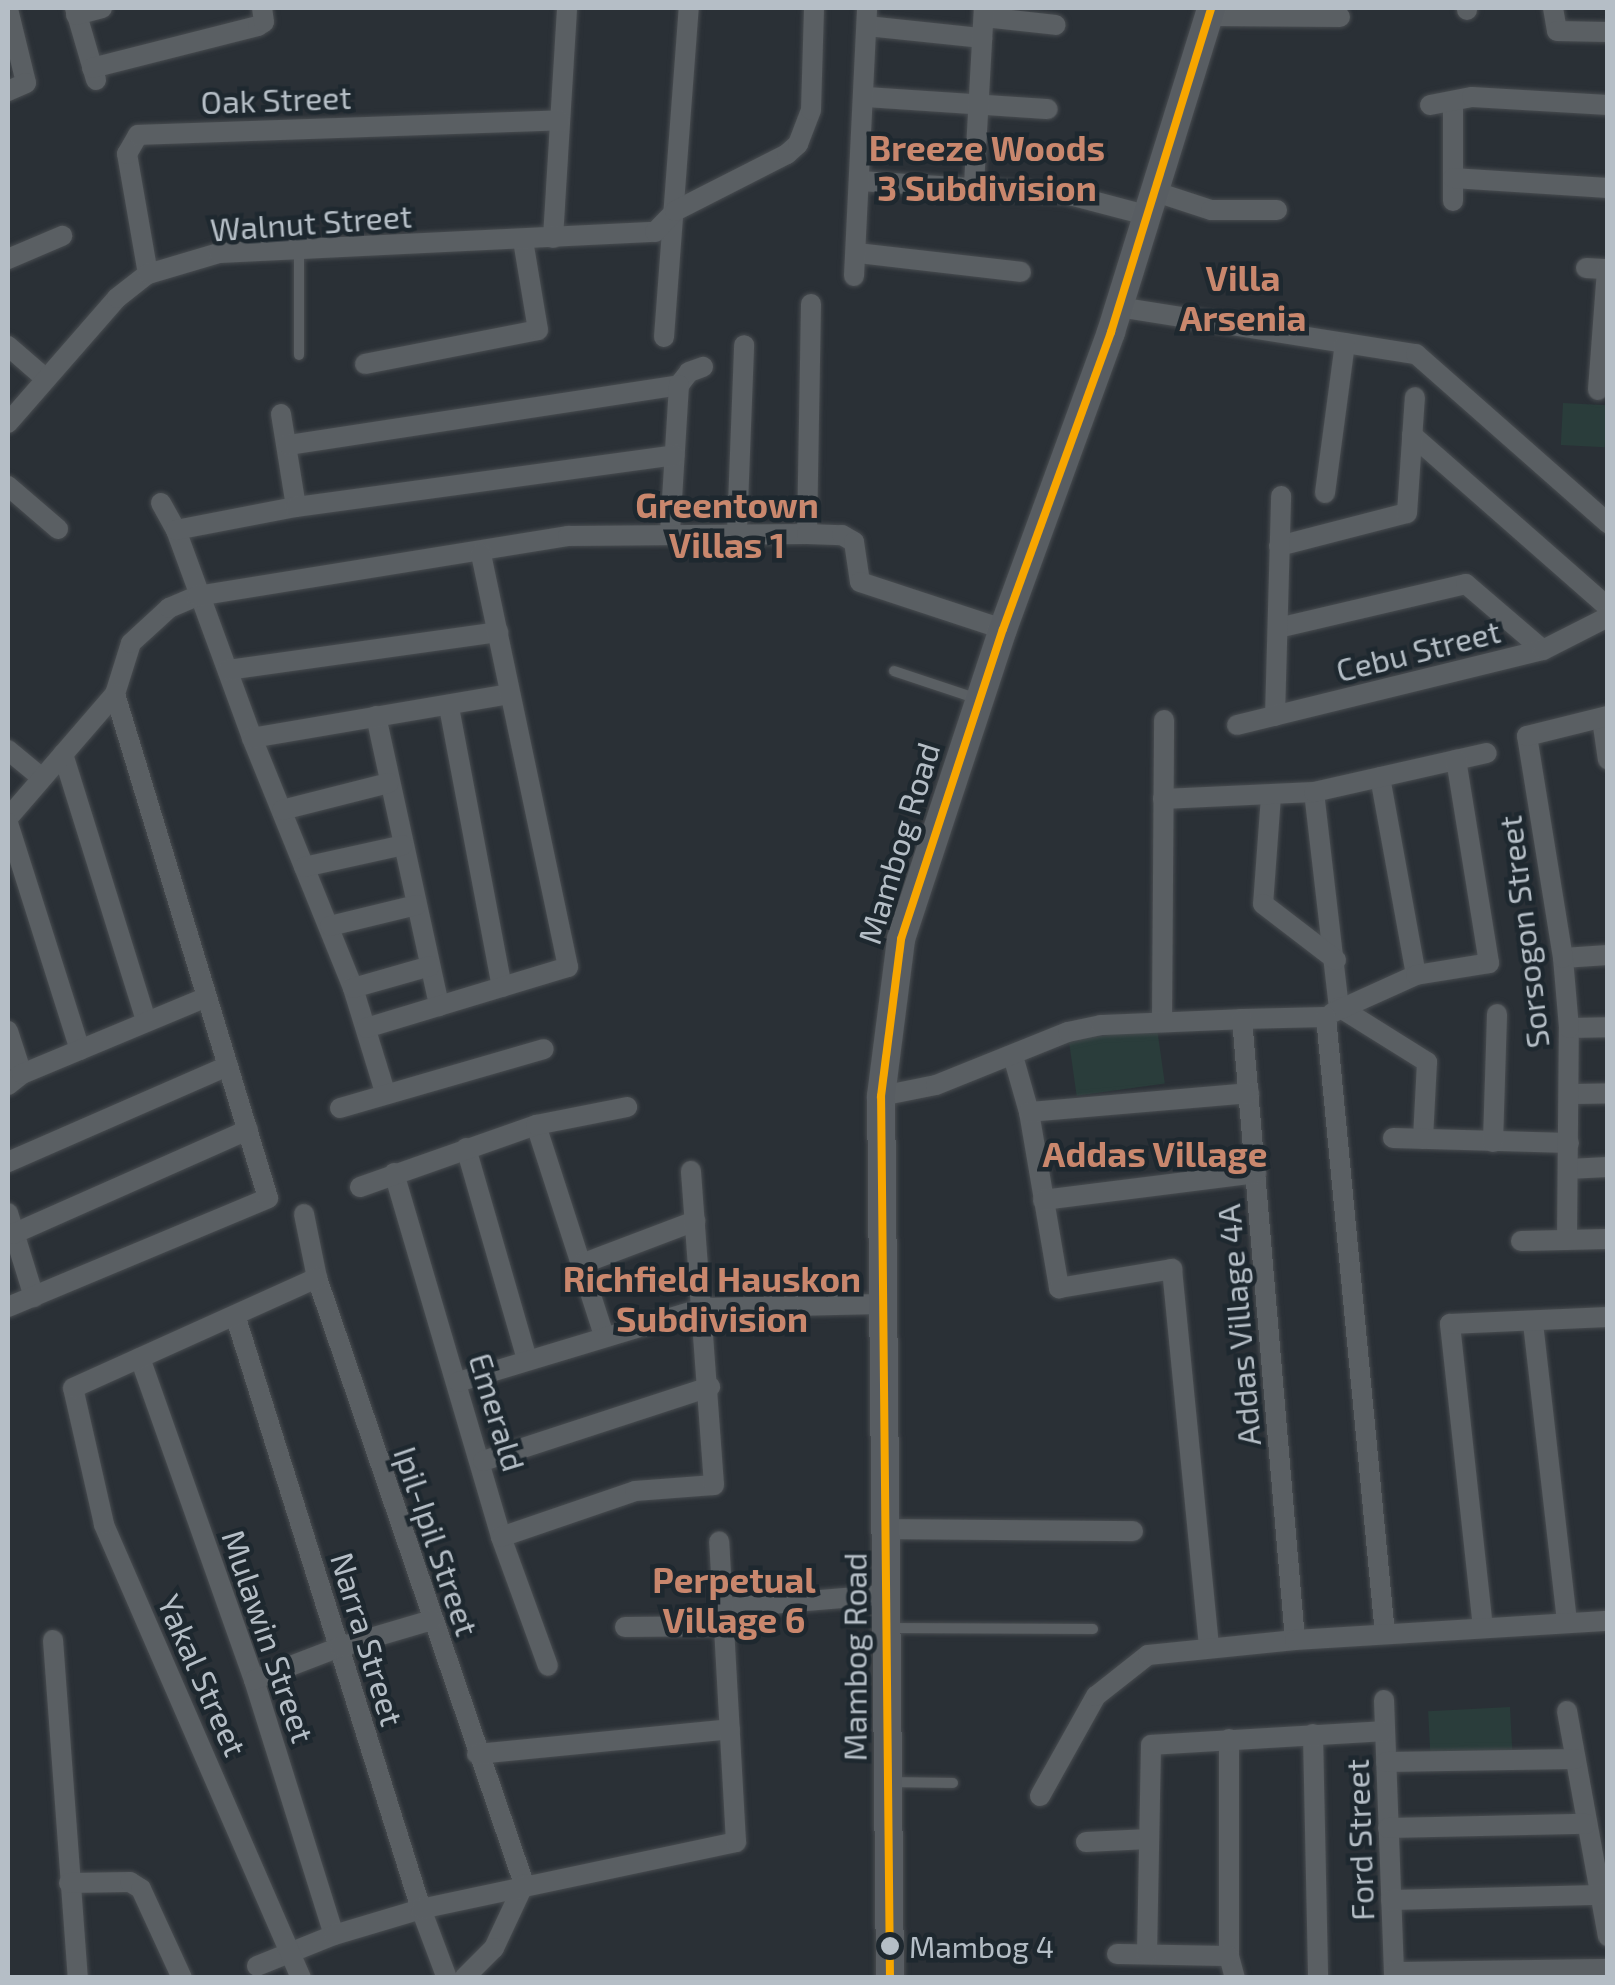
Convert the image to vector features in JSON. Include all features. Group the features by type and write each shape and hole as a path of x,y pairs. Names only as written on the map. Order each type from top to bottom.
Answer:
{"main road":[{"name":"Mambog Road","path":"890,1978 881,1096 901,939 1002,628 1118,308 1210,12"}],"street":[{"path":"102,8 76,11 94,75 258,26 264,20 262,8"},
{"path":"553,238 567,8"},
{"path":"664,337 689,8"},
{"name":"Walnut Street","path":"8,423 116,298 148,274 219,253 648,234 675,211 787,154 798,144 811,110 814,8"},
{"path":"1554,8 1558,31 1608,32"},
{"path":"8,9 17,87"},
{"path":"1210,12 1340,17"},
{"path":"854,276 867,17 1056,24"},
{"path":"974,185 984,21"},
{"path":"865,97 1048,109"},
{"path":"1430,105 1472,97 1608,105"},
{"path":"1453,102 1453,201"},
{"name":"Oak Street","path":"148,274 127,154 138,136 560,120"},
{"path":"1453,178 1608,188"},
{"path":"860,180 974,185 1211,210 1276,210"},
{"path":"10,250 62,236"},
{"path":"365,364 538,330 523,240"},
{"path":"858,253 1021,272"},
{"path":"1586,268 1607,270 1604,354 1598,390"},
{"path":"807,534 811,304"},
{"path":"1118,308 1424,358 1608,523"},
{"path":"737,532 744,344"},
{"path":"1325,493 1345,344"},
{"path":"8,346 45,378"},
{"path":"670,532 679,385 689,372 703,367"},
{"path":"288,445 679,385"},
{"path":"1280,546 1407,513 1414,397"},
{"path":"281,414 296,507"},
{"path":"1412,434 1608,607"},
{"path":"176,530 296,507 674,456"},
{"path":"8,486 58,529"},
{"path":"1275,716 1280,496"},
{"path":"161,502 176,530 252,738 330,926 384,1092"},
{"path":"80,1050 8,820 114,694 131,643 169,608 198,596 481,554 568,536 737,532 842,536 854,542 860,582 1002,628"},
{"path":"366,1028 568,967 481,554"},
{"path":"1278,628 1466,584 1543,650"},
{"name":"Cebu Street","path":"1238,726 1543,650 1608,617"},
{"path":"228,670 498,632"},
{"path":"8,1307 266,1200 114,694"},
{"path":"252,738 510,694"},
{"path":"449,707 502,987"},
{"path":"376,716 439,1006"},
{"path":"1605,718 1608,760"},
{"name":"Sorsogon Street","path":"1568,1240 1570,1094 1563,958 1527,736 1605,718"},
{"path":"1162,1022 1164,720"},
{"path":"8,750 42,778"},
{"path":"1164,798 1314,792 1487,753"},
{"path":"63,754 146,1021"},
{"path":"881,1096 936,1085 1068,1032 1101,1025 1333,1012 1416,975 1490,963 1456,760"},
{"path":"1380,777 1416,975"},
{"path":"282,810 389,783"},
{"path":"1314,792 1336,960 1333,1012 1385,1634"},
{"path":"1271,796 1263,904 1336,960"},
{"path":"304,867 403,845"},
{"path":"330,926 416,906"},
{"path":"1563,958 1608,954"},
{"path":"353,988 430,966"},
{"path":"8,1032 15,1080 208,997"},
{"path":"1333,1012 1427,1062 1423,1139"},
{"path":"1493,1142 1497,1014"},
{"name":"Addas Village 4A","path":"1242,1019 1295,1640"},
{"path":"1568,1028 1608,1028"},
{"path":"340,1108 384,1092 544,1049"},
{"path":"1013,1056 1028,1112 1059,1288 1172,1270 1209,1647"},
{"path":"8,1162 228,1066"},
{"path":"1028,1112 1249,1092"},
{"path":"1570,1094 1608,1094"},
{"path":"360,1186 536,1125 627,1106"},
{"path":"536,1125 584,1264 604,1336"},
{"path":"34,1296 10,1224 248,1130"},
{"path":"1393,1138 1569,1143"},
{"path":"466,1148 527,1359"},
{"path":"1568,1169 1608,1168"},
{"path":"502,1537 635,1491 714,1485 710,1387 691,1171"},
{"name":"Emerald","path":"394,1173 502,1537 548,1666"},
{"path":"1044,1200 1256,1173"},
{"name":"Ipil-Ipil Street","path":"304,1214 317,1278 524,1884"},
{"path":"584,1264 696,1221"},
{"path":"1521,1241 1608,1240"},
{"path":"140,1358 236,1318 317,1278"},
{"path":"458,1382 703,1308 882,1304"},
{"name":"Narra Street","path":"236,1318 421,1909 447,1978"},
{"path":"1483,1628 1450,1324 1608,1318"},
{"path":"1534,1323 1568,1623"},
{"name":"Yakal Street","path":"140,1358 73,1388 104,1524 301,1978"},
{"name":"Mulawin Street","path":"140,1358 254,1680 334,1935"},
{"path":"482,1461 710,1387"},
{"path":"888,1529 1133,1532"},
{"path":"257,1966 334,1935 421,1909 524,1884 736,1842 719,1540"},
{"path":"625,1627 889,1594"},
{"path":"254,1680 340,1647 432,1620"},
{"path":"1040,1796 1101,1690 1148,1655 1295,1640 1608,1620"},
{"path":"53,1640 78,1978"},
{"name":"Ford Street","path":"1384,1700 1394,1975"},
{"path":"1568,1711 1608,1936"},
{"path":"477,1754 730,1729"},
{"path":"1147,1954 1151,1744 1385,1731"},
{"path":"1313,1734 1318,1978"},
{"path":"1229,1740 1229,1956 1235,1978"},
{"path":"1386,1762 1575,1759"},
{"path":"1388,1828 1586,1824"},
{"path":"1086,1842 1150,1839"},
{"path":"69,1883 130,1882 141,1888 182,1978"},
{"path":"464,1978 494,1948 524,1884"},
{"path":"1391,1900 1602,1896"},
{"path":"1116,1954 1229,1956"},
{"path":"1394,1975 1608,1969"}],"lane":[{"path":"299,252 299,356"},
{"path":"894,672 979,700"},
{"path":"889,1628 1093,1629"},
{"path":"890,1782 953,1784"}],"green space":[{"path":"1563,403 1607,405 1605,447 1561,445"},
{"path":"1157,1028 1165,1083 1077,1096 1069,1040"},
{"path":"1510,1707 1512,1752 1430,1756 1428,1711"}],"transit line":[{"path":"890,1978 881,1096 901,939 1003,629 1111,332 1211,8"}],"place":[{"name":"Mambog 4","path":"890,1946"}],"district":[{"name":"Breeze Woods 3 Subdivision","path":"987,167"},
{"name":"Villa Arsenia","path":"1243,297"},
{"name":"Greentown Villas 1","path":"727,524"},
{"name":"Addas Village","path":"1155,1153"},
{"name":"Richfield Hauskon Subdivision","path":"712,1298"},
{"name":"Perpetual Village 6","path":"734,1599"}]}
